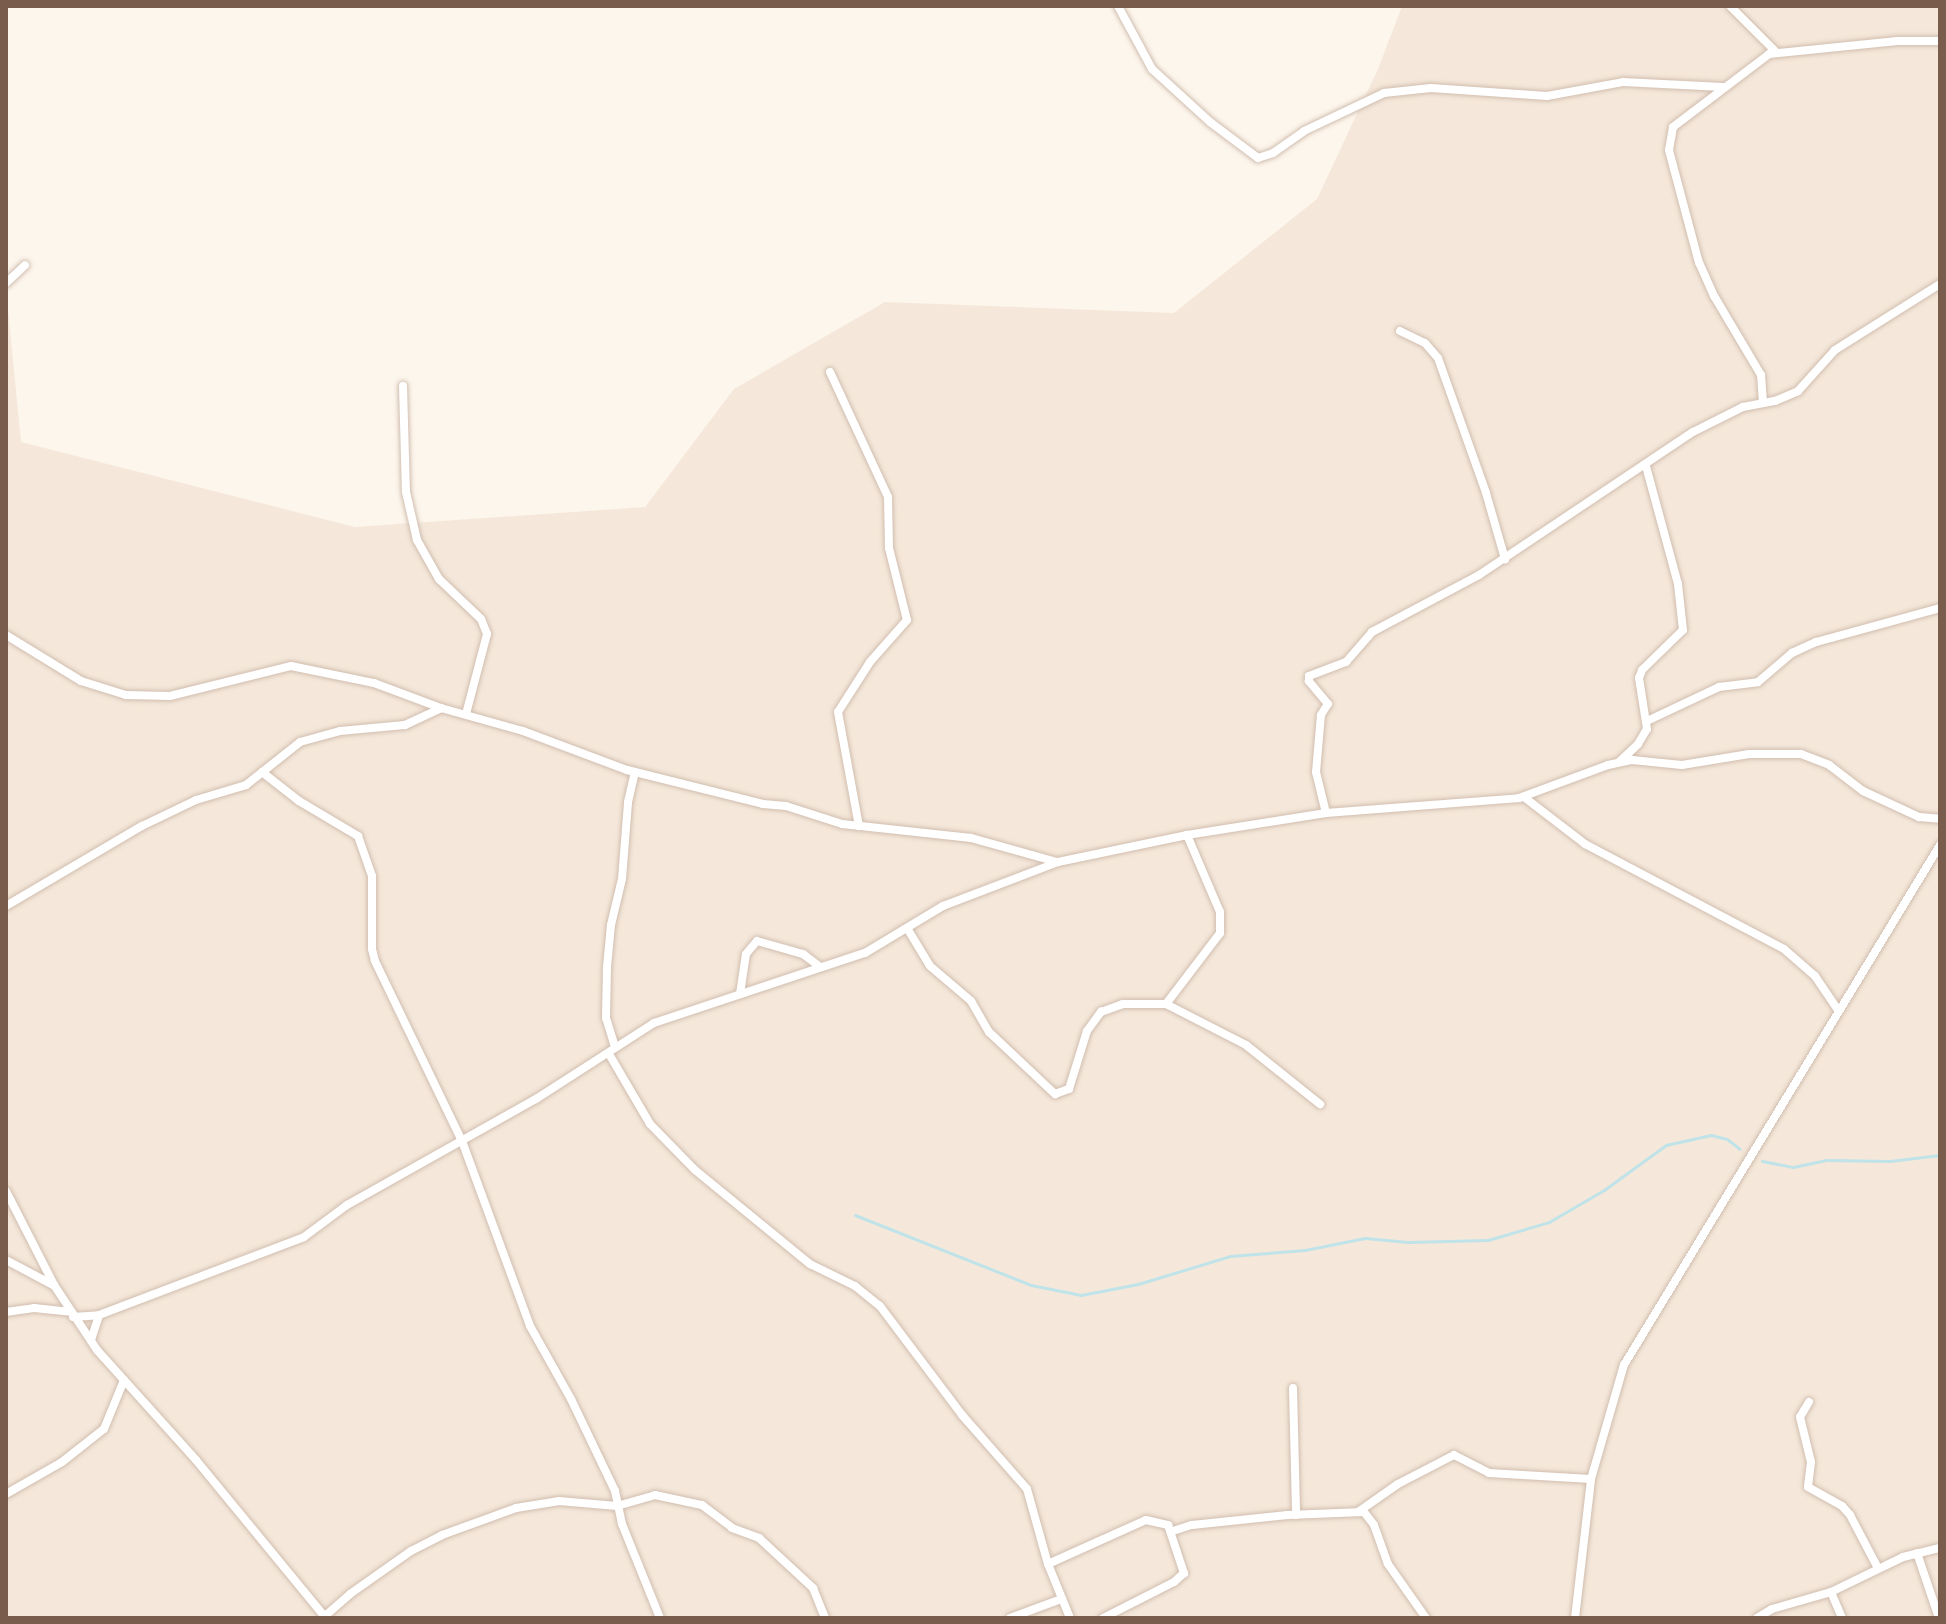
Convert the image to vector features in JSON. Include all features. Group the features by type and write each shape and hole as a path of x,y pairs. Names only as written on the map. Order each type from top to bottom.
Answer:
{"street":[{"path":"1118,6 1152,69 1210,122 1258,158 1384,93 1431,88 1547,96 1623,82 1723,87"},
{"path":"1730,6 1776,52"},
{"path":"1763,403 1761,375 1714,296 1699,263 1669,150 1669,135 1673,127 1723,87 1776,52 1863,47 1897,41 1940,41"},
{"path":"6,283 25,265"},
{"path":"1326,813 1316,772 1321,715 1328,704 1308,677 1346,662 1372,632 1505,559 1693,432 1743,407 1775,401 1798,391 1835,350 1940,284"},
{"path":"1400,331 1425,343 1438,358 1486,493 1505,559"},
{"path":"830,372 888,497 889,548 907,620 870,662 837,714 859,826"},
{"path":"403,386 406,492 417,540 439,579 481,619 487,634 466,714"},
{"path":"1619,762 1644,736 1647,721 1639,678 1642,670 1680,637 1684,622 1668,542 1646,466"},
{"path":"1647,721 1719,687 1758,682 1792,653 1816,642 1940,608"},
{"path":"6,635 81,681 126,695 170,696 291,666 374,683 635,772 859,826 971,838 1058,862"},
{"path":"6,906 142,826 196,800 236,790 300,742 340,731 405,725 441,708"},
{"path":"6,1312 34,1308 72,1315 99,1315 304,1237 347,1205 462,1141 654,1023 865,953 943,906 1058,862 1187,835 1326,813 1524,797 1619,762 1693,765 1749,754 1801,754 1817,759 1863,791 1919,817 1940,819"},
{"path":"262,772 299,801 358,836 372,876 372,949 375,961 462,1141 530,1326 605,1470 660,1618"},
{"path":"635,772 628,802 622,879 611,925 606,1018 612,1050 650,1124 695,1170 810,1264 855,1286 880,1306 962,1415 1027,1489 1048,1564 1070,1618"},
{"path":"1524,797 1585,844 1784,949 1815,976 1838,1010"},
{"path":"1166,1004 1220,933 1220,912 1187,835"},
{"path":"1575,1618 1591,1479 1619,1381 1635,1342 1940,845"},
{"path":"907,928 930,966 971,1001 989,1032 1055,1094 1069,1089 1087,1031 1101,1012 1123,1004 1166,1004 1246,1045 1320,1104"},
{"path":"740,994 746,954 757,941 803,954 820,967"},
{"path":"6,1191 72,1315 326,1617 387,1566 442,1535 535,1504 559,1501 617,1506 655,1495 702,1505 723,1522 759,1538 780,1554 813,1588 825,1618"},
{"path":"6,1260 54,1285"},
{"path":"91,1340 99,1315"},
{"path":"6,1494 62,1462 104,1429 124,1380"},
{"path":"1293,1388 1296,1515"},
{"path":"1809,1402 1800,1417 1811,1462 1808,1487 1842,1506 1850,1515 1878,1568"},
{"path":"1358,1512 1398,1484 1454,1455 1471,1460 1489,1473 1591,1479"},
{"path":"1173,1531 1192,1525 1358,1512 1369,1516 1388,1564 1426,1618"},
{"path":"1048,1564 1146,1520 1157,1520 1173,1531 1184,1568 1181,1577 1103,1618"},
{"path":"1760,1617 1831,1592 1878,1568 1917,1553 1940,1548"},
{"path":"1917,1553 1939,1618"},
{"path":"1831,1592 1842,1618"},
{"path":"1010,1618 1061,1599"}],"shaded area":[{"path":"1402,6 1940,6 1940,1618 6,1618 6,289 21,442 355,527 645,507 734,389 885,302 1174,313 1317,199 1378,69"}],"waterway":[{"path":"855,1215 1031,1285 1081,1295 1138,1284 1230,1256 1305,1250 1365,1238 1408,1242 1488,1240 1549,1222 1604,1190 1666,1145 1711,1135 1727,1139 1740,1149"},
{"path":"1762,1161 1793,1167 1826,1160 1890,1161 1940,1155"}]}
